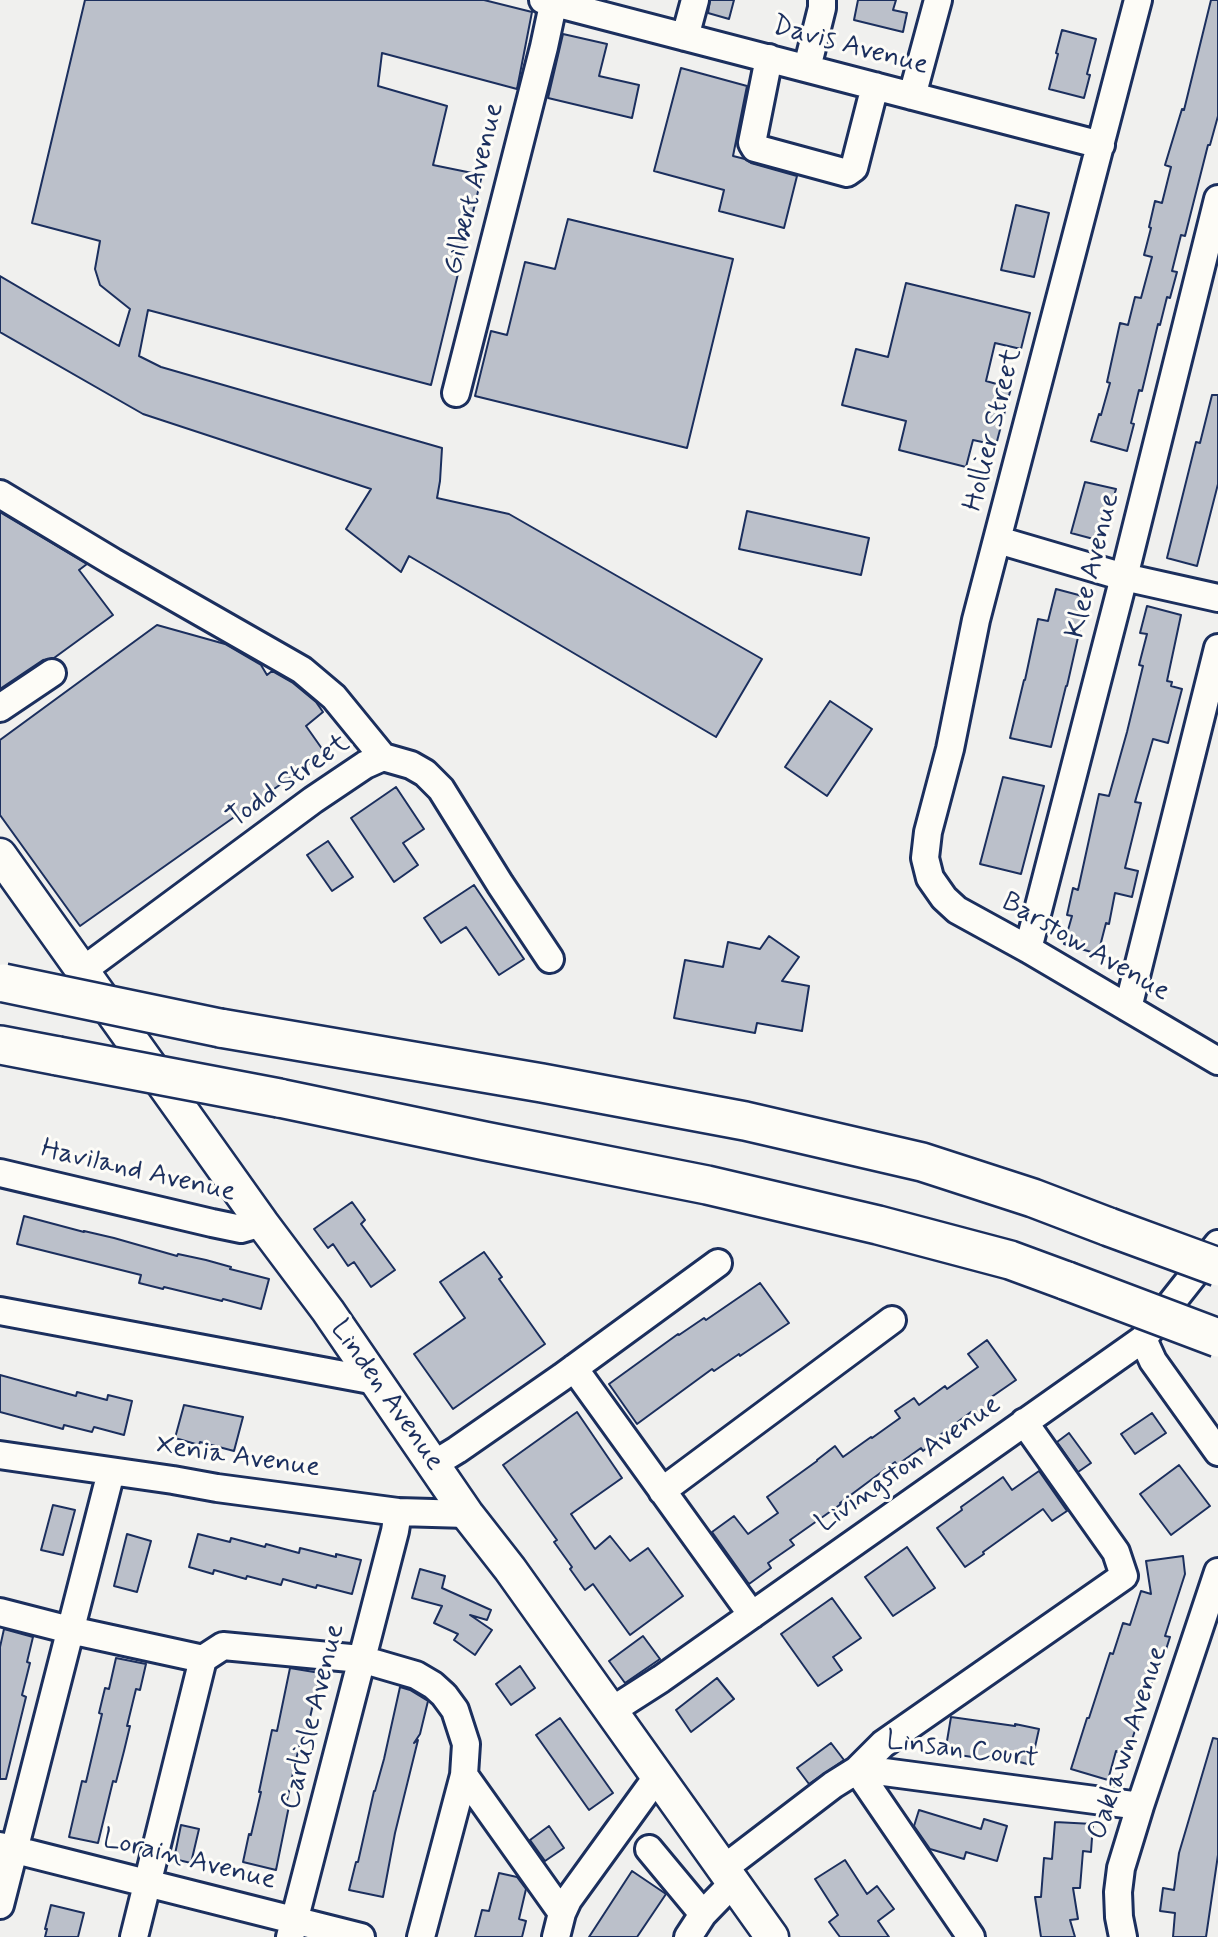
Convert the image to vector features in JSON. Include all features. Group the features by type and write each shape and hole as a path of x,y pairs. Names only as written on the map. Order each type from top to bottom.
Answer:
{"highway":[{"path":"2,983 220,1028 745,1121 922,1162 1033,1198 1218,1267"},
{"path":"0,1045 279,1098 707,1185 865,1222 1010,1260 1218,1338"}],"main road":[{"name":"Linden Avenue","path":"0,855 262,1223 328,1311 467,1514 510,1569 772,1937"}],"street":[{"path":"685,37 695,0"},
{"path":"807,68 822,0"},
{"path":"912,96 938,0"},
{"name":"Hollier Street","path":"930,878 925,858 928,832 950,749 976,620 1138,0"},
{"name":"Davis Avenue","path":"550,1 1101,145"},
{"name":"Gilbert Avenue","path":"456,393 544,47 550,1"},
{"path":"769,58 752,142 755,148 847,173 854,168 875,86"},
{"name":"Klee Avenue","path":"1028,949 1218,199"},
{"path":"0,494 314,678 334,697 383,757"},
{"path":"998,540 1124,577 1218,598"},
{"path":"1128,1009 1218,648"},
{"path":"0,708 52,673"},
{"name":"Todd Street","path":"82,971 313,800 365,765 383,757 411,765 425,773 441,789 550,959"},
{"name":"Barstow Avenue","path":"930,878 944,898 957,910 1218,1061"},
{"name":"Haviland Avenue","path":"0,1173 212,1223 241,1228 262,1223"},
{"name":"Livingston Avenue","path":"611,1711 661,1679 1143,1339 1218,1244"},
{"path":"434,1464 574,1368 718,1264"},
{"path":"0,1311 376,1381"},
{"path":"662,1491 892,1320"},
{"path":"1143,1339 1153,1362 1218,1452"},
{"path":"574,1368 751,1615"},
{"path":"971,1937 857,1770 883,1744 1124,1576 1116,1552 1024,1422"},
{"name":"Xenia Avenue","path":"0,1455 398,1512 467,1514"},
{"path":"0,1905 7,1848 70,1630 111,1472"},
{"name":"Carlisle Avenue","path":"292,1929 398,1512"},
{"name":"Oaklawn Avenue","path":"1123,1937 1118,1892 1121,1868 1218,1572"},
{"path":"0,1612 203,1659"},
{"path":"134,1937 203,1659 223,1646 361,1659 416,1675 444,1695 454,1710 466,1744 464,1775 421,1937"},
{"name":"Linsan Court","path":"694,1930 728,1876 822,1794 857,1770 1140,1807"},
{"path":"464,1775 559,1925"},
{"path":"559,1925 568,1900 657,1777"},
{"name":"Lorain Avenue","path":"7,1848 148,1882 292,1929 361,1937"},
{"path":"649,1849 694,1930"}],"building":[{"path":"85,0 484,0 532,12 517,89 382,53 378,86 447,106 433,165 482,175 431,385 148,310 139,356 161,367 442,448 437,498 509,514 762,659 716,737 409,556 401,572 346,529 371,489 143,414 0,332 0,276 119,346 130,309 100,285 95,269 100,241 32,223"},
{"path":"710,0 734,0 729,19 708,13"},
{"path":"858,0 896,0 893,10 907,13 903,32 854,20"},
{"path":"1211,0 1218,0 1218,116 1185,236 1181,235 1172,271 1177,272 1170,298 1167,297 1160,325 1158,324 1142,391 1139,390 1127,451 1091,441 1110,383 1107,382 1120,323 1128,325 1135,297 1141,298 1152,257 1144,255 1155,201 1162,203 1171,167 1165,165 1182,109 1184,110"},
{"path":"1062,30 1096,39 1084,98 1049,89"},
{"path":"563,34 607,44 599,76 639,85 632,118 548,98"},
{"path":"681,68 747,86 733,156 797,176 784,228 719,211 724,190 654,171"},
{"path":"1016,205 1049,213 1034,277 1001,270"},
{"path":"568,219 733,259 687,448 475,396 491,331 507,335 525,262 555,269"},
{"path":"906,283 1030,313 1021,349 995,343 986,381 1011,388 996,445 973,440 966,467 899,450 906,421 842,405 856,349 888,357"},
{"path":"1212,395 1218,395 1218,484 1197,566 1167,558 1196,442 1200,443"},
{"path":"1085,482 1116,489 1101,541 1071,533"},
{"path":"747,511 869,538 861,575 739,549"},
{"path":"0,512 87,564 79,570 113,615 54,658 43,660 0,689"},
{"path":"1056,589 1090,598 1084,624 1081,624 1051,747 1010,738 1038,619 1048,621"},
{"path":"1147,606 1181,615 1167,681 1172,682 1171,686 1182,689 1168,743 1153,739 1135,802 1141,803 1125,868 1138,871 1132,897 1115,893 1109,924 1106,923 1098,954 1064,944 1072,916 1067,915 1073,888 1078,890 1099,794 1109,796 1127,732 1143,666 1139,665 1147,634 1140,633"},
{"path":"157,625 225,644 261,665 267,675 272,671 293,683 316,702 323,712 306,726 325,753 80,926 0,815 0,740"},
{"path":"830,701 872,729 827,796 785,767"},
{"path":"1003,777 1044,786 1021,874 980,864"},
{"path":"396,787 424,829 403,843 418,865 394,882 351,818"},
{"path":"328,841 353,877 332,891 307,855"},
{"path":"474,885 524,959 499,975 466,927 441,943 424,918"},
{"path":"769,936 799,957 782,981 809,986 802,1031 757,1023 755,1033 674,1018 685,960 723,967 728,942 760,949"},
{"path":"352,1202 365,1220 361,1224 395,1270 371,1287 354,1262 348,1266 333,1244 328,1248 314,1229"},
{"path":"24,1216 177,1256 178,1254 206,1260 269,1279 261,1309 139,1283 141,1275 17,1244"},
{"path":"484,1252 502,1277 499,1279 545,1344 453,1409 414,1354 465,1318 440,1282"},
{"path":"760,1283 789,1323 740,1356 739,1354 714,1371 712,1369 637,1424 609,1384 678,1334 704,1318 706,1320"},
{"path":"987,1340 1016,1380 990,1398 993,1402 973,1416 971,1412 923,1451 921,1448 897,1465 895,1462 790,1540 794,1545 768,1563 771,1568 749,1584 712,1532 734,1516 748,1534 778,1513 767,1497 835,1446 843,1457 900,1418 895,1411 914,1398 919,1405 978,1367 968,1354"},
{"path":"0,1375 76,1396 77,1392 107,1400 108,1395 132,1401 124,1435 94,1427 92,1432 64,1425 63,1429 0,1412"},
{"path":"184,1405 243,1417 234,1451 175,1438"},
{"path":"577,1412 622,1478 571,1514 595,1549 610,1536 630,1561 648,1548 683,1596 630,1635 593,1584 585,1590 554,1542 557,1540 503,1465"},
{"path":"1152,1413 1166,1433 1135,1454 1121,1434"},
{"path":"1069,1433 1091,1463 1078,1472 1057,1442"},
{"path":"1179,1465 1210,1506 1171,1535 1140,1494"},
{"path":"1039,1471 1067,1511 1052,1521 1043,1509 965,1567 937,1528 1003,1477 1012,1490"},
{"path":"53,1505 75,1510 63,1555 41,1550"},
{"path":"127,1534 151,1541 137,1592 114,1586"},
{"path":"198,1534 230,1542 231,1538 299,1553 300,1548 361,1560 352,1594 283,1579 281,1585 247,1576 246,1579 214,1570 213,1574 189,1567"},
{"path":"907,1547 935,1588 893,1616 865,1577"},
{"path":"1183,1556 1185,1574 1165,1636 1170,1637 1163,1659 1160,1658 1127,1754 1116,1751 1108,1780 1071,1769 1110,1653 1113,1654 1123,1623 1130,1625 1141,1591 1151,1594 1146,1561"},
{"path":"420,1569 445,1576 442,1588 491,1610 487,1620 470,1615 492,1630 475,1655 454,1640 458,1634 434,1623 442,1606 412,1598"},
{"path":"832,1598 861,1638 833,1657 842,1670 818,1686 781,1634"},
{"path":"4,1629 33,1637 22,1695 26,1697 6,1779 0,1779 0,1647"},
{"path":"643,1636 660,1659 625,1683 609,1661"},
{"path":"116,1658 146,1664 140,1690 136,1689 124,1751 116,1782 113,1781 98,1843 69,1837 82,1781 86,1782 102,1714 99,1713 105,1688 109,1689"},
{"path":"520,1666 535,1688 511,1705 496,1684"},
{"path":"290,1668 320,1673 307,1731 303,1730 293,1773 276,1870 243,1862 261,1792 272,1730 277,1731"},
{"path":"717,1678 734,1699 691,1732 676,1710"},
{"path":"400,1687 428,1701 420,1734 414,1743 418,1740 395,1833 383,1897 349,1890"},
{"path":"951,1717 1039,1729 1031,1765 1001,1757 1000,1761 945,1753"},
{"path":"560,1718 613,1793 589,1810 536,1735"},
{"path":"1213,1738 1218,1739 1218,1855 1206,1937 1173,1937 1175,1913 1160,1911 1163,1888 1174,1890 1179,1853"},
{"path":"831,1743 844,1760 809,1784 797,1768"},
{"path":"919,1810 981,1829 984,1819 1007,1826 997,1861 966,1852 964,1859 930,1849 914,1826"},
{"path":"1055,1822 1093,1824 1091,1852 1083,1851 1080,1888 1073,1888 1078,1919 1070,1920 1075,1937 1041,1937 1035,1897 1041,1897 1044,1858 1052,1859"},
{"path":"181,1825 199,1829 191,1863 174,1859"},
{"path":"549,1826 564,1848 545,1861 530,1840"},
{"path":"845,1860 867,1894 877,1886 894,1909 878,1921 889,1937 840,1937 829,1922 838,1915 815,1879"},
{"path":"632,1871 666,1894 637,1937 589,1937"},
{"path":"499,1873 517,1877 526,1889 519,1919 526,1921 522,1937 475,1937 482,1910 489,1911"},
{"path":"51,1905 84,1913 78,1937 45,1937"}]}
